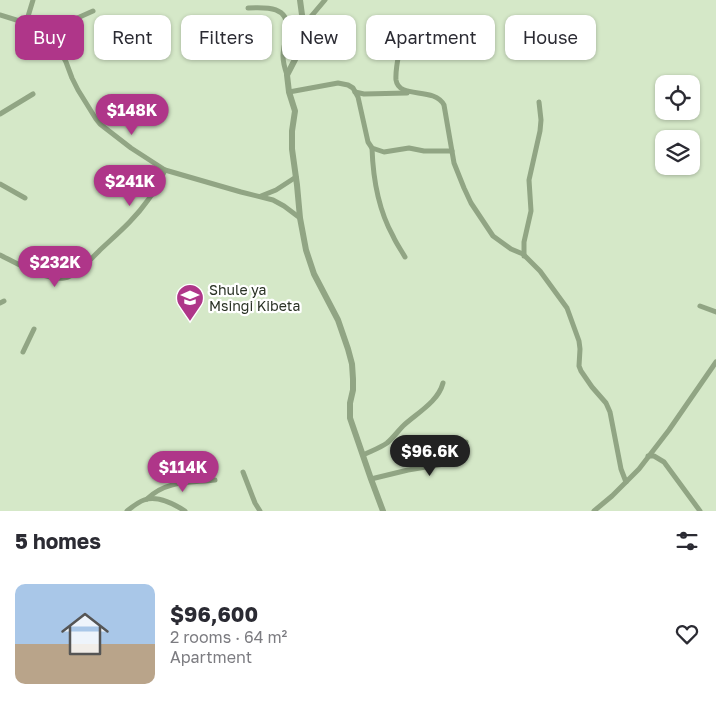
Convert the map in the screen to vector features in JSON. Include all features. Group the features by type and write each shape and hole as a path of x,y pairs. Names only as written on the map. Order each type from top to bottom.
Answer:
{"street":[{"path":"28,15 33,0"},
{"path":"300,0 302,15"},
{"path":"312,15 325,0"},
{"path":"248,8 273,9 286,18 287,32 283,58 289,92 295,111 291,140 300,218 309,262 338,320 348,349 353,379 349,412 383,511"},
{"path":"84,15 93,11"},
{"path":"0,15 15,20"},
{"path":"65,60 78,90 96,119 131,148 165,170 273,200 300,218"},
{"path":"287,75 295,60"},
{"path":"398,60 396,80 400,88 414,93"},
{"path":"289,92 338,83 348,85 355,92 358,97 368,142 372,148 373,174 377,194 392,236 405,256"},
{"path":"355,92 364,94 414,93 435,96 442,102 456,170 471,203 487,228 500,241 524,256 540,271 567,308 579,341 579,366 581,371 588,383 606,403 610,412 621,469 626,482"},
{"path":"0,114 33,94"},
{"path":"524,256 524,242 531,210 529,180 540,132 539,102"},
{"path":"372,148 384,152 409,148 424,151 452,151"},
{"path":"0,255 36,272 56,278 68,278 121,232 134,218 156,188 165,170"},
{"path":"260,196 276,190 296,177"},
{"path":"0,184 25,198"},
{"path":"700,306 716,312"},
{"path":"23,352 34,329"},
{"path":"594,511 626,482 648,456 669,430 716,362"},
{"path":"363,455 386,444 435,398 440,392 443,383"},
{"path":"371,479 444,464 462,452 466,442"},
{"path":"648,456 654,456 664,462 700,511"},
{"path":"242,472 260,511"},
{"path":"147,499 154,492 175,484 215,480"},
{"path":"127,511 142,500 147,499 169,502 185,511"}],"place":[{"name":"Shule ya Msingi Kibeta","path":"190,322"}]}
